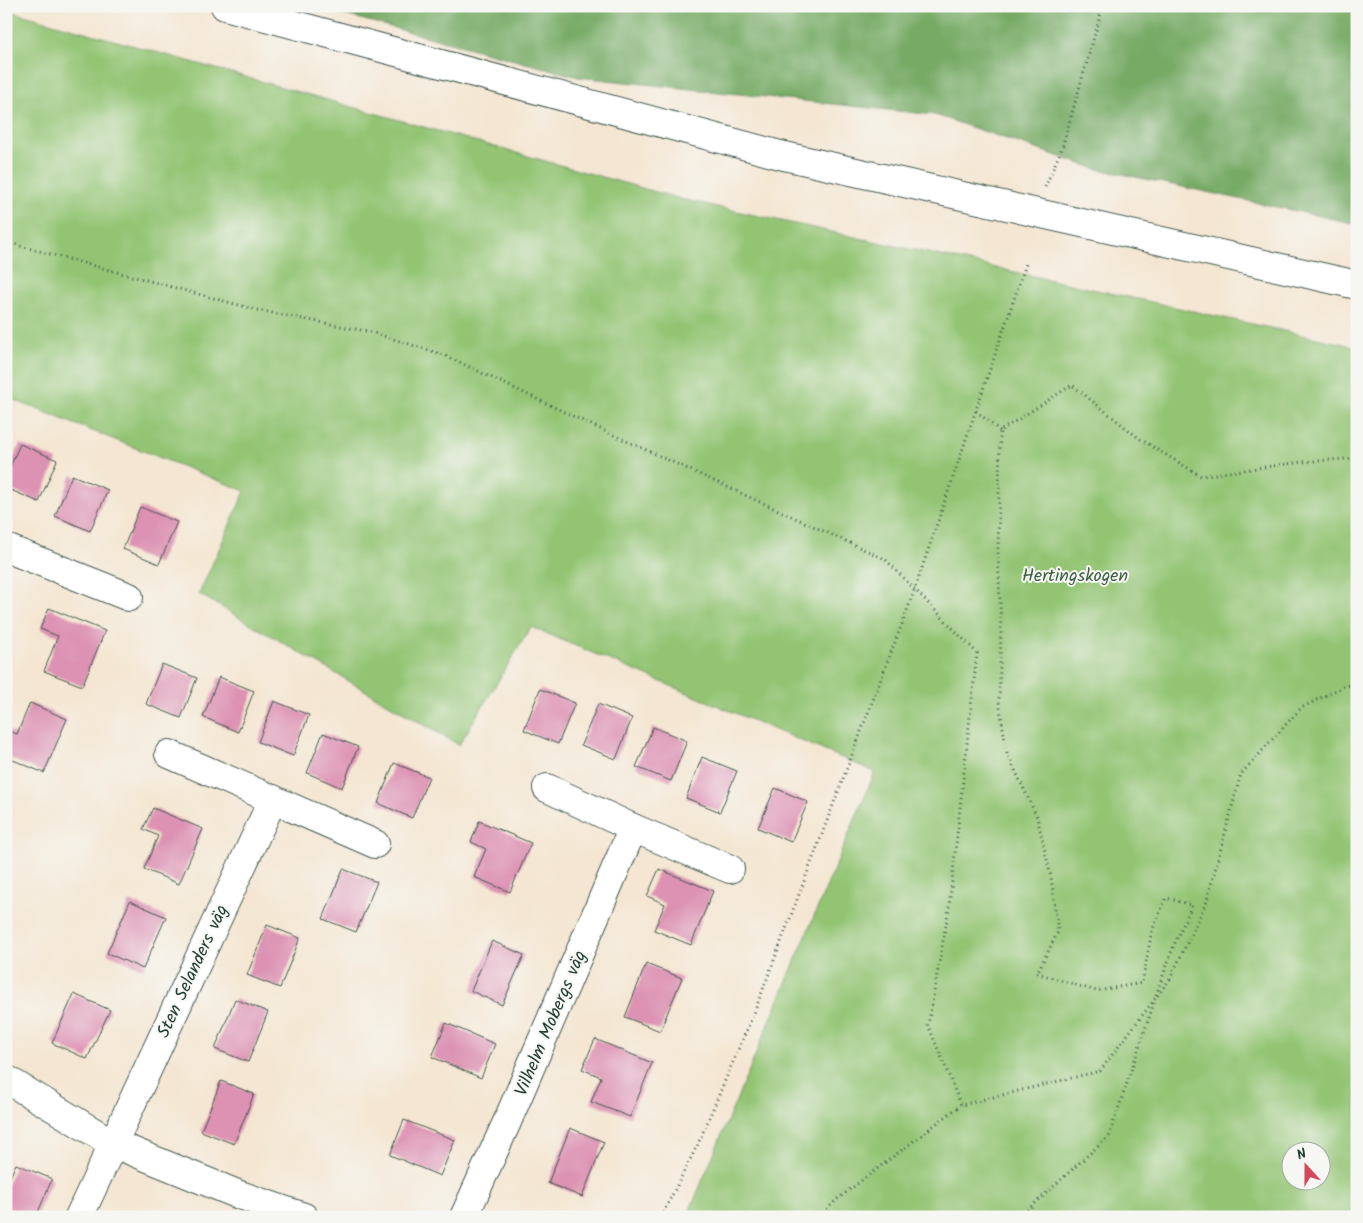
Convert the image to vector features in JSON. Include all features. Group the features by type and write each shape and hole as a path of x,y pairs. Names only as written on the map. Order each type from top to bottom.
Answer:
{"street":[{"path":"225,6 780,155 1357,285"},
{"path":"6,548 129,597"},
{"path":"169,754 375,844"},
{"path":"547,788 730,869"},
{"name":"Sten Selanders väg","path":"79,1217 273,800"},
{"name":"Vilhelm Mobergs väg","path":"464,1217 634,828"},
{"path":"6,1079 112,1143 237,1194 304,1217"}],"path":[{"path":"1042,192 1062,148 1103,6"},
{"path":"6,242 257,310 371,332 444,354 885,559 977,653 949,908 928,1025 961,1105"},
{"path":"661,1217 697,1146 754,1013 915,590 1027,261"},
{"path":"1000,431 1072,385 1140,439 1201,476 1301,462 1357,458"},
{"path":"976,411 1000,431"},
{"path":"1000,431 998,551 1001,629 998,702 1007,753 1037,817 1051,877 1058,932 1037,973 1096,991 1142,983 1152,931 1166,898 1192,905 1174,945 1109,1136 1020,1217"},
{"path":"820,1217 836,1200 961,1105 1100,1071 1170,979 1206,903 1241,774 1301,708 1344,686 1357,684"}],"green space":[{"path":"312,6 1357,6 1357,224 1093,168 935,115 578,77"},
{"name":"Hertingskogen","path":"6,10 681,199 1357,347 1357,1217 687,1217 875,772 531,627 459,745 199,594 245,491 6,397"}],"building":[{"path":"20,444 57,460 39,502 6,488 6,476"},
{"path":"72,475 108,490 90,531 55,516"},
{"path":"140,507 177,522 159,564 123,549"},
{"path":"49,608 105,631 82,686 44,671 58,636 40,629"},
{"path":"162,664 197,678 181,718 146,704"},
{"path":"219,677 254,691 238,732 203,717"},
{"path":"540,689 575,703 558,744 524,730"},
{"path":"274,701 309,715 293,756 258,742"},
{"path":"30,703 67,719 44,773 6,757 6,730 17,734"},
{"path":"598,704 632,718 616,759 581,745"},
{"path":"653,727 687,741 671,781 636,767"},
{"path":"323,733 358,747 342,788 307,773"},
{"path":"702,757 737,771 720,812 686,798"},
{"path":"394,763 429,777 412,818 378,803"},
{"path":"775,788 808,802 791,842 758,828"},
{"path":"153,808 203,829 179,884 144,869 158,836 143,829"},
{"path":"479,821 531,843 510,892 474,877 486,849 471,842"},
{"path":"343,869 377,882 356,932 323,919"},
{"path":"659,869 713,891 691,945 654,930 665,904 647,896"},
{"path":"130,901 166,917 143,969 107,953"},
{"path":"267,925 300,938 280,988 247,975"},
{"path":"492,941 524,955 502,1005 471,991"},
{"path":"646,964 682,978 660,1031 625,1017"},
{"path":"74,994 110,1010 87,1059 52,1043"},
{"path":"235,999 268,1012 248,1062 215,1049"},
{"path":"446,1023 495,1044 481,1078 432,1057"},
{"path":"595,1039 652,1063 630,1117 591,1102 601,1077 582,1069"},
{"path":"221,1081 254,1094 234,1144 201,1131"},
{"path":"404,1120 455,1140 440,1176 390,1155"},
{"path":"570,1128 604,1142 582,1197 548,1183"},
{"path":"16,1164 52,1179 36,1217 6,1217 6,1186"}]}
